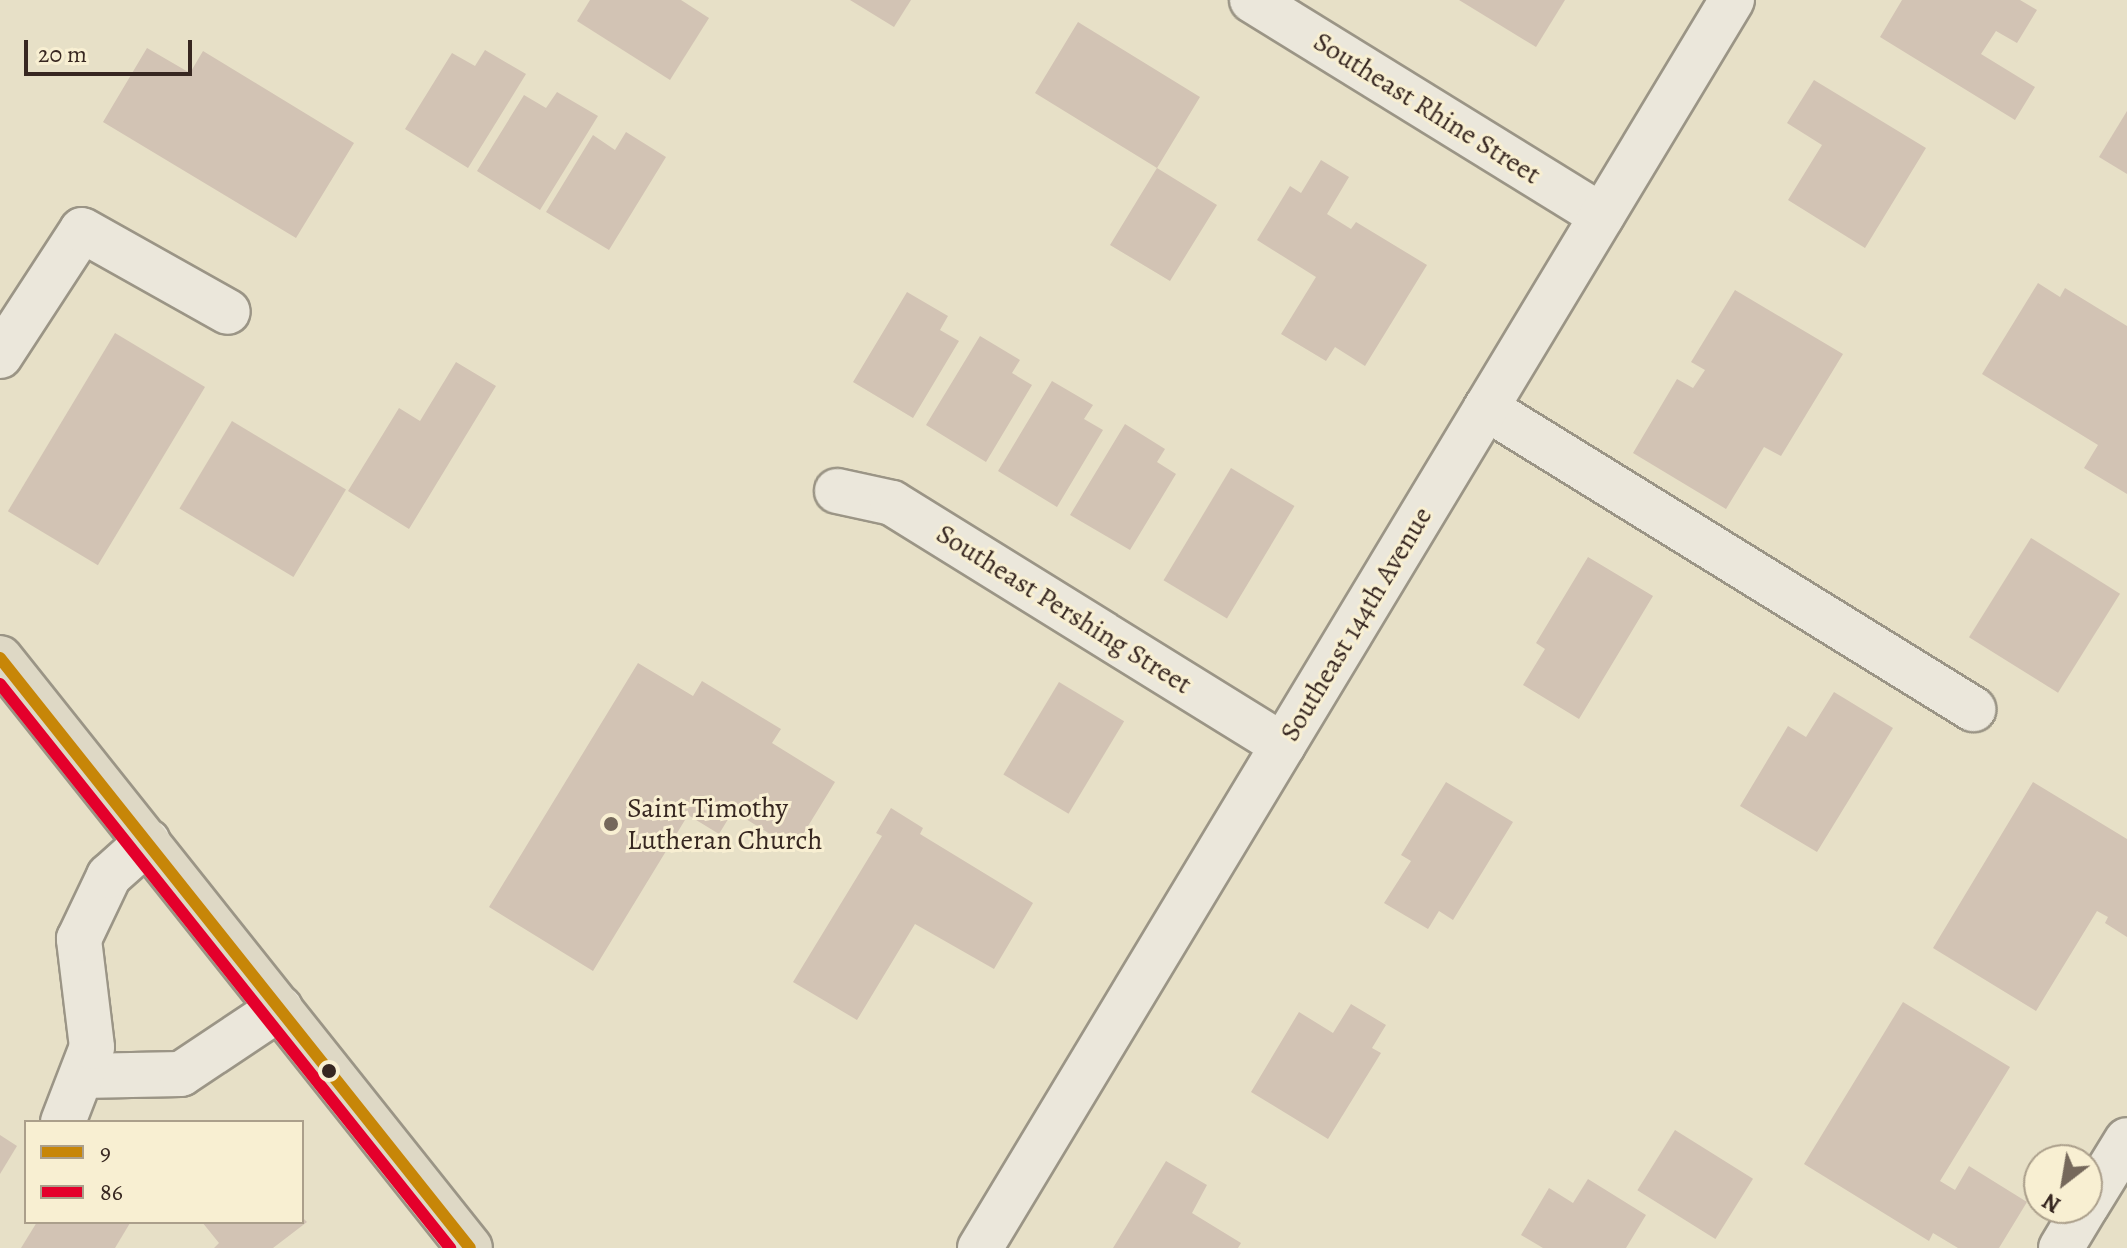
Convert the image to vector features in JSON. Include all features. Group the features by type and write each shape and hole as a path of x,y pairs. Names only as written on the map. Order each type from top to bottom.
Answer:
{"main road":[{"path":"0,658 470,1248"}],"street":[{"name":"Southeast Rhine Street","path":"1252,0 1602,216"},
{"name":"Southeast 144th Avenue","path":"980,1248 1732,0"},
{"path":"0,356 82,230 228,312"},
{"path":"1486,408 1973,709"},
{"name":"Southeast Pershing Street","path":"837,491 892,503 1283,745"},
{"path":"64,1120 92,1047 79,939 109,876 148,841"},
{"path":"82,1076 181,1074 280,1008"},
{"path":"2103,1179 2127,1140"},
{"path":"2061,1248 2076,1224"}],"building":[{"path":"590,0 681,0 709,18 670,80 577,21"},
{"path":"850,0 911,0 894,27"},
{"path":"1459,0 1565,0 1536,47"},
{"path":"1902,0 2020,0 2037,10 2017,43 1996,31 1981,54 2035,87 2015,120 1880,37"},
{"path":"1078,22 1200,97 1157,168 1035,93"},
{"path":"147,48 190,73 203,51 354,143 296,238 103,122"},
{"path":"485,50 526,74 468,168 405,129 452,53 475,66"},
{"path":"1814,80 1926,148 1865,248 1788,200 1822,145 1787,123"},
{"path":"557,92 598,116 540,210 477,171 524,95 546,108"},
{"path":"2127,111 2127,174 2099,157"},
{"path":"626,132 666,157 609,250 546,212 593,135 615,150"},
{"path":"1321,160 1349,177 1327,214 1351,229 1356,222 1427,265 1365,366 1335,347 1326,361 1281,334 1316,277 1257,240 1290,186 1301,193"},
{"path":"1157,168 1217,205 1170,281 1110,245"},
{"path":"2038,283 2060,297 2065,288 2127,326 2127,494 2084,468 2098,445 1982,374"},
{"path":"1735,290 1843,354 1781,456 1764,447 1726,509 1633,453 1677,379 1693,388 1705,370 1691,362"},
{"path":"907,292 948,316 940,330 959,341 913,418 853,382"},
{"path":"115,333 205,387 98,565 8,511"},
{"path":"980,336 1020,360 1012,373 1032,385 986,462 926,425"},
{"path":"456,362 496,386 409,529 348,491 399,408 420,421"},
{"path":"1052,381 1093,405 1084,419 1103,430 1057,507 998,471"},
{"path":"232,421 346,490 293,577 179,508"},
{"path":"1125,424 1165,449 1157,462 1176,474 1130,550 1070,515"},
{"path":"1231,468 1294,506 1227,618 1164,580"},
{"path":"2031,538 2120,594 2058,693 1969,637"},
{"path":"1588,557 1653,596 1579,719 1523,685 1545,649 1536,643"},
{"name":"Saint Timothy Lutheran Church","path":"638,663 693,696 702,681 781,729 772,743 835,782 794,849 733,811 719,834 688,815 593,971 489,907"},
{"path":"1059,682 1124,721 1069,814 1003,775"},
{"path":"1834,692 1893,728 1817,852 1740,806 1788,726 1806,737"},
{"path":"1446,782 1513,822 1453,920 1439,911 1428,929 1384,903 1411,861 1401,855"},
{"path":"2033,782 2127,839 2127,937 2105,923 2108,917 2097,911 2036,1011 1933,948"},
{"path":"891,808 923,828 920,834 1033,903 994,969 915,924 857,1020 793,982 882,836 876,833"},
{"path":"1903,1002 2010,1067 1940,1181 1955,1190 1969,1166 2023,1200 2023,1209 1999,1248 1958,1248 1933,1233 1929,1241 1804,1164"},
{"path":"1351,1004 1386,1025 1372,1048 1381,1053 1328,1139 1251,1092 1299,1012 1333,1033"},
{"path":"1675,1130 1753,1179 1715,1239 1637,1190"},
{"path":"0,1135 17,1146 0,1174"},
{"path":"1166,1161 1207,1185 1192,1213 1241,1243 1238,1248 1113,1248"},
{"path":"1588,1179 1646,1215 1626,1248 1543,1248 1521,1235 1549,1188 1573,1203"},
{"path":"304,1219 307,1222 273,1248 214,1248 219,1243 204,1224 304,1224"},
{"path":"36,1224 129,1224 115,1248 21,1248"}],"transit line":[{"name":"9","path":"0,658 470,1248"},
{"name":"86","path":"0,684 450,1248"}],"place":[{"name":"Saint Timothy Lutheran Church","path":"611,824"}]}
